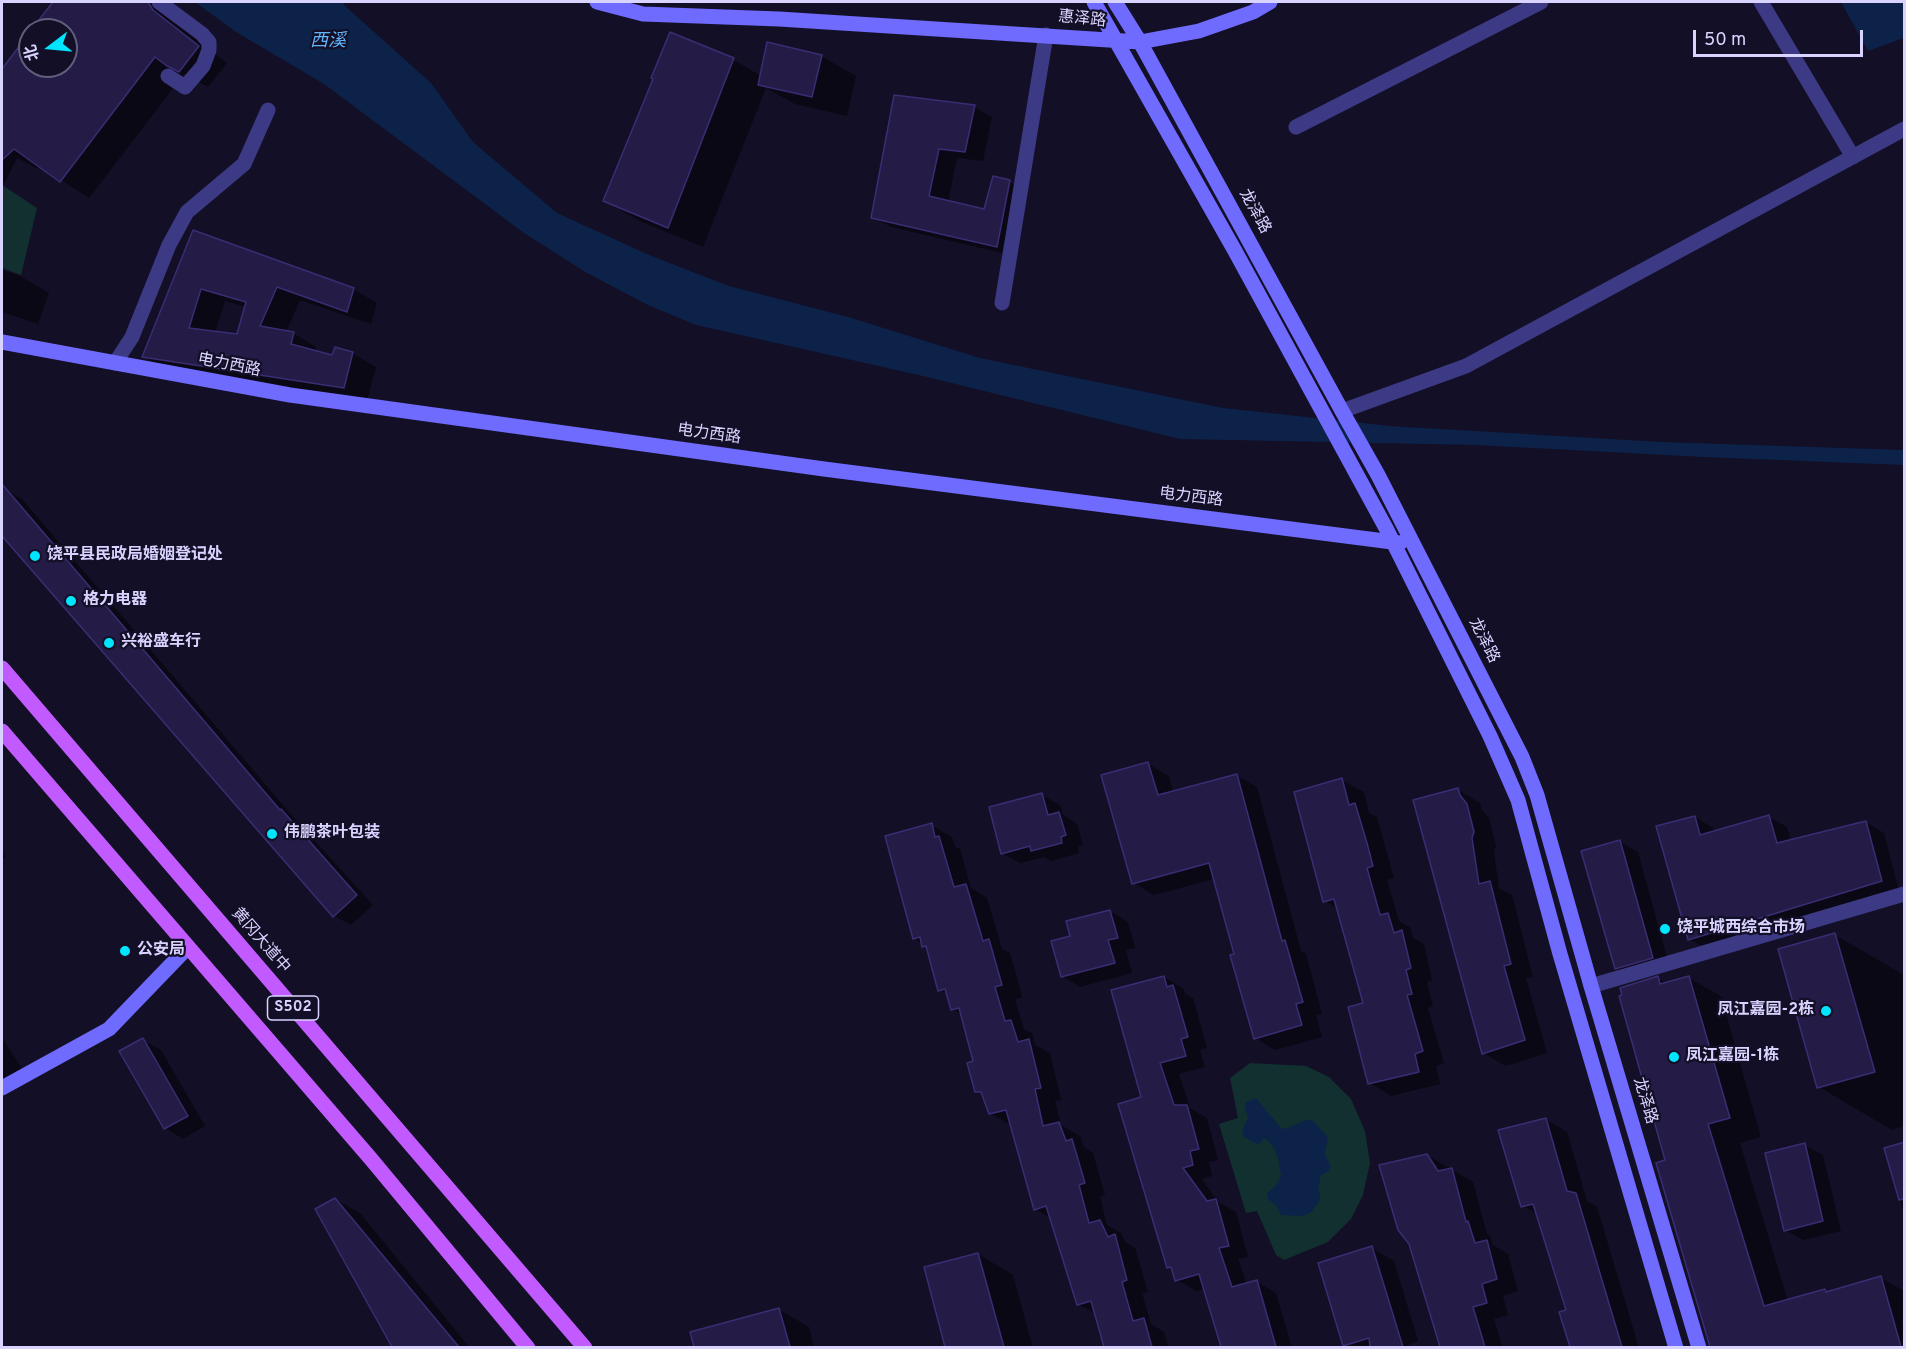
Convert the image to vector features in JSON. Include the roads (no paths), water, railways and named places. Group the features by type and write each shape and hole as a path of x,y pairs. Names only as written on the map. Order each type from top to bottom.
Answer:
{"main road":[{"name":"惠泽路","path":"597,2 642,14 1046,34 1117,42 1140,42 1199,32 1253,12 1270,2"},
{"path":"1094,2 1235,251 1393,542 1490,736 1518,800 1560,954 1676,1347"},
{"name":"龙泽路","path":"1115,2 1140,42 1378,475 1522,757 1537,795 1591,986 1699,1347"},
{"name":"电力西路","path":"2,342 318,399 824,469 1415,545"},
{"name":"黄冈大道中","path":"2,668 585,1347"},
{"name":"S502","path":"2,731 378,1168 528,1347"},
{"path":"2,1088 109,1029 188,947"}],"street":[{"path":"159,2 202,34 209,42 209,50 203,66 185,87 168,76"},
{"path":"1296,127 1541,2"},
{"path":"1761,2 1853,157"},
{"path":"1002,303 1046,34"},
{"path":"115,363 132,337 169,245 188,212 244,164 268,110"},
{"path":"1342,411 1466,366 1905,129"},
{"path":"1591,986 1905,894"}],"water":[{"name":"西溪","path":"195,2 343,2 431,83 473,142 557,213 649,255 729,286 848,317 980,358 1223,408 1390,426 1661,442 1904,450 1904,465 1477,445 1180,439 923,376 696,325 648,305 587,273 524,233 324,84 236,32"},
{"path":"1841,2 1904,2 1904,38 1868,51"},
{"path":"1256,1098 1281,1128 1286,1129 1306,1120 1312,1120 1328,1137 1325,1154 1331,1167 1321,1175 1318,1188 1320,1201 1310,1213 1302,1216 1281,1215 1276,1205 1268,1199 1267,1193 1276,1185 1281,1176 1278,1158 1274,1148 1267,1140 1263,1138 1261,1143 1257,1144 1244,1137 1242,1130 1248,1118 1245,1103"}],"place":[{"name":"饶平县民政局婚姻登记处","path":"35,556"},
{"name":"格力电器","path":"71,601"},
{"name":"兴裕盛车行","path":"109,643"},
{"name":"伟鹏茶叶包装","path":"272,834"},
{"name":"饶平城西综合市场","path":"1665,929"},
{"name":"公安局","path":"125,951"},
{"name":"凤江嘉园-2栋","path":"1826,1011"},
{"name":"凤江嘉园-1栋","path":"1674,1057"}]}
